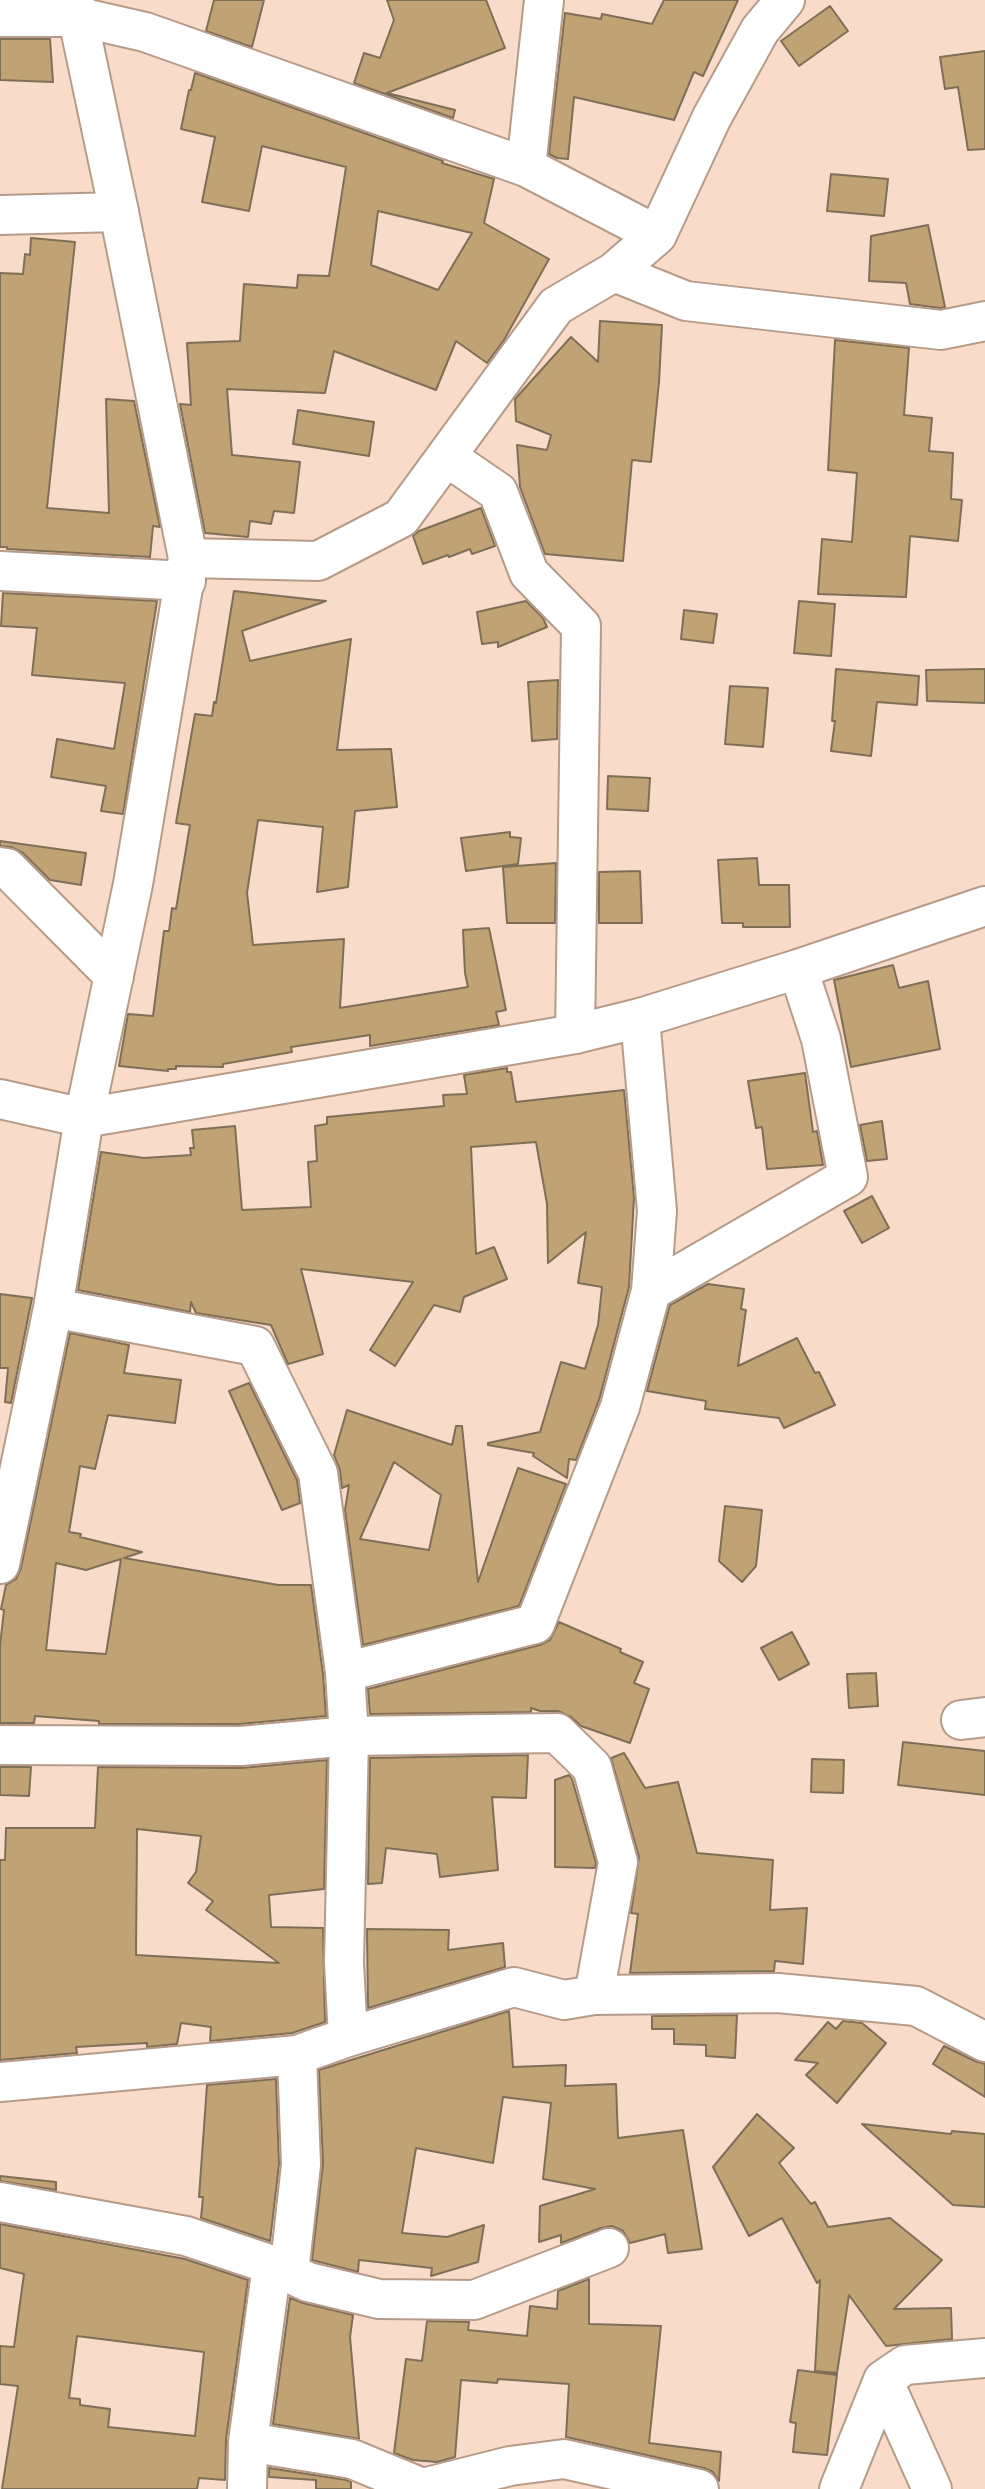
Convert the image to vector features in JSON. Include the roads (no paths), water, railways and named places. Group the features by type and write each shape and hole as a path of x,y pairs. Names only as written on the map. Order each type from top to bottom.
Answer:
{"street":[{"path":"526,166 544,0"},
{"path":"0,571 187,570 318,561 401,518 556,306 614,272 657,235 712,117 760,30 785,0"},
{"path":"0,1564 53,1308 83,1118 134,884 187,570 77,8"},
{"path":"0,17 77,8 526,166 657,235"},
{"path":"0,215 119,212"},
{"path":"614,272 686,301 941,330 985,321"},
{"path":"447,457 498,492 529,573 581,626 575,1034"},
{"path":"0,867 7,868 114,976"},
{"path":"0,1099 83,1118 575,1034 640,1018 798,970 985,906"},
{"path":"651,1291 848,1177 821,1039 798,970"},
{"path":"345,1672 535,1624 621,1407 651,1291 657,1211 640,1018"},
{"path":"53,1308 255,1346 318,1473 345,1672 349,1736 344,1963 348,2037"},
{"path":"0,1745 242,1746 349,1736 557,1733 592,1767 618,1862 594,1994"},
{"path":"0,2082 298,2055 348,2037 514,1987 564,2000 594,1994 778,1993 916,2006 981,2034"},
{"path":"247,2489 247,2442 301,2165 298,2055"},
{"path":"0,2202 186,2236 280,2269 308,2282 379,2299 474,2300 610,2248"},
{"path":"839,2489 883,2380 905,2365 985,2358"},
{"path":"883,2380 932,2489"},
{"path":"247,2442 352,2459 424,2488 510,2466 564,2459 699,2489"}]}
